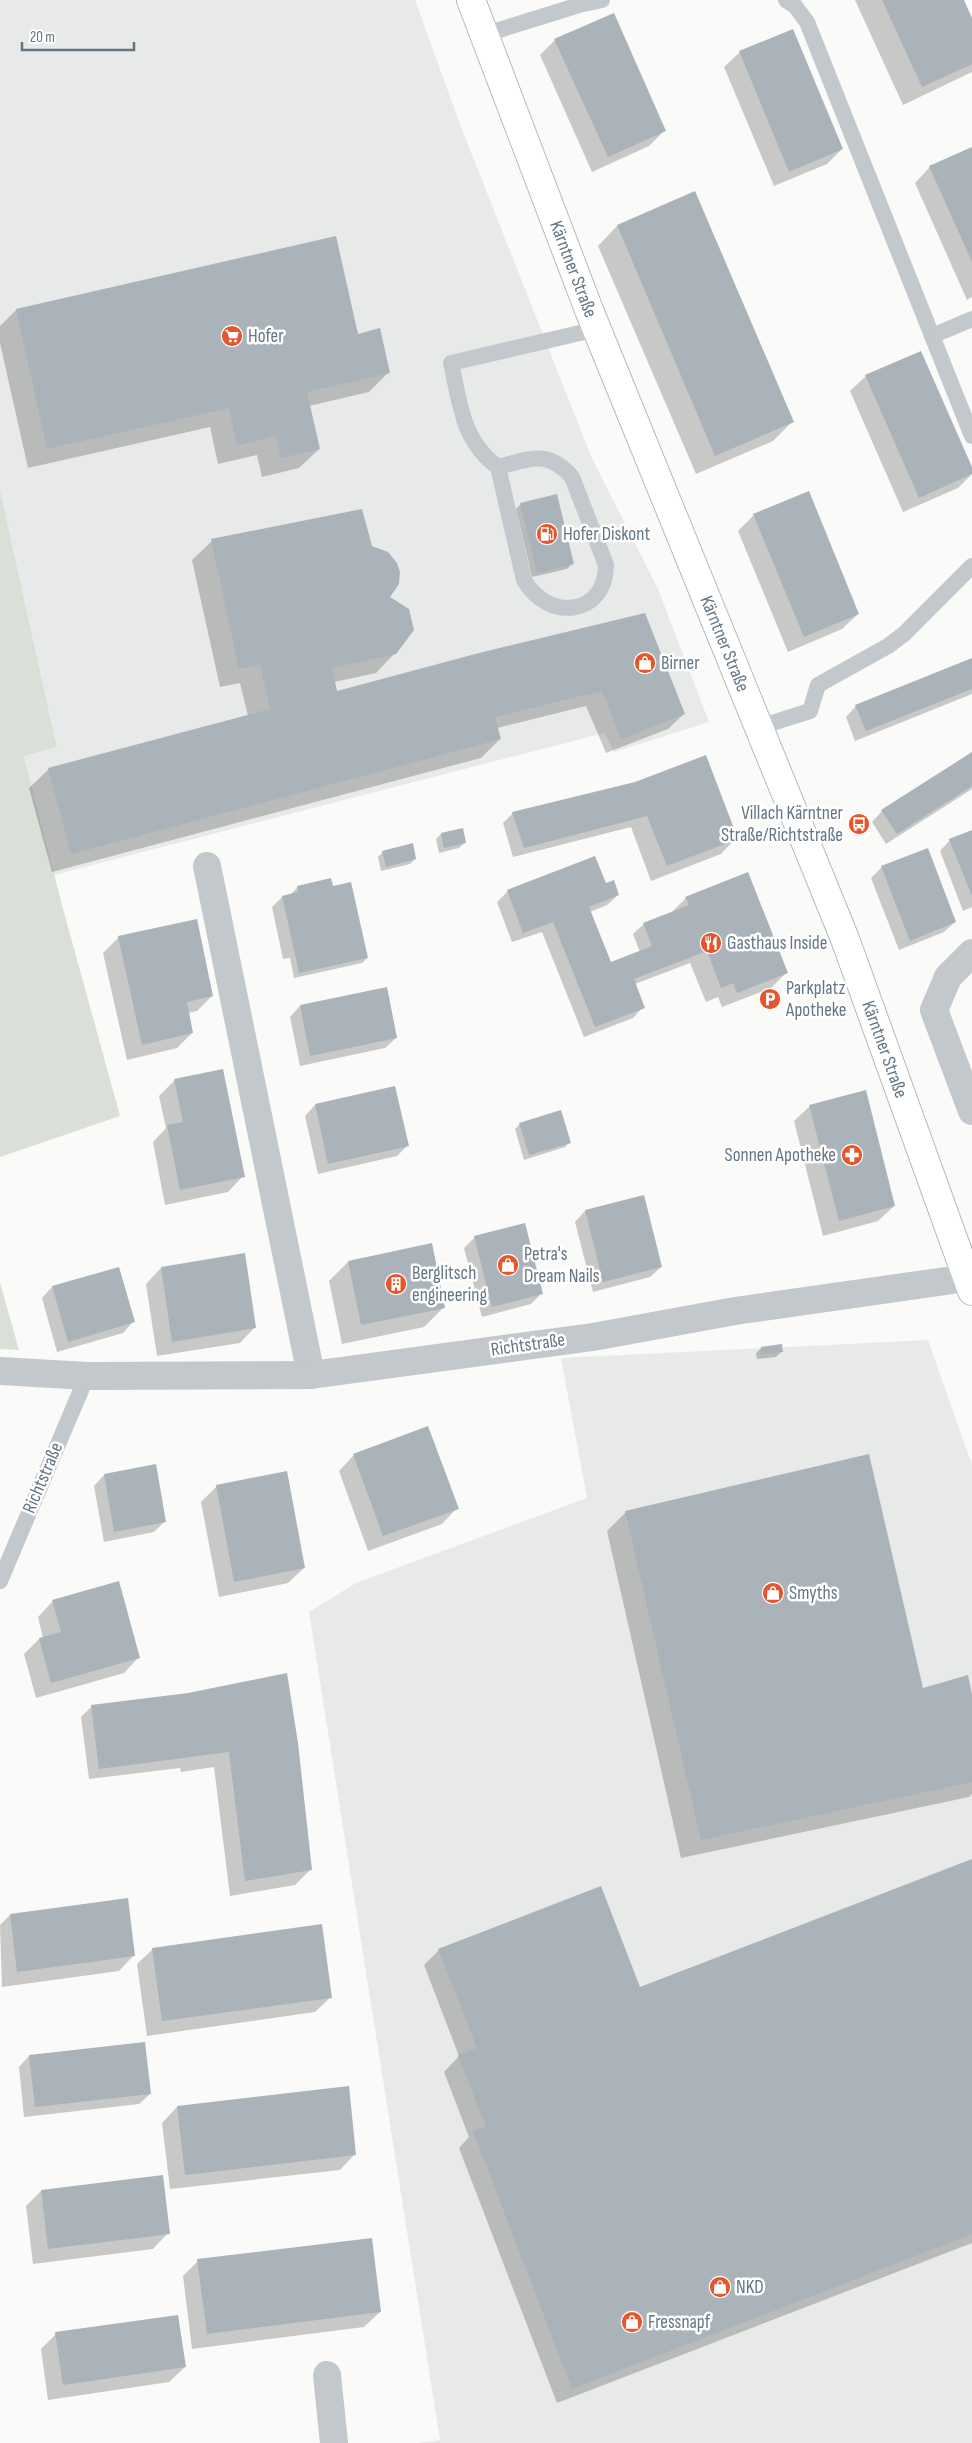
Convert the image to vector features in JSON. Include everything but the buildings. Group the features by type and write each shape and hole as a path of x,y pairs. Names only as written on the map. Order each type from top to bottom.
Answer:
{"main road":[{"name":"Kärntner Straße","path":"471,0 596,329 846,939 970,1284"}],"street":[{"path":"207,866 311,1375"},
{"path":"972,953 948,976 934,1010 972,1111"},
{"name":"Richtstraße","path":"0,1371 86,1376 311,1375 593,1337 735,1311 970,1284"},
{"path":"327,2375 334,2443"}],"lane":[{"path":"483,35 579,4 602,0"},
{"path":"786,0 795,6 807,22 972,436"},
{"path":"932,336 972,319"},
{"path":"498,467 530,458 549,458 562,465 572,477 606,565 606,580 588,602 579,607 550,605 542,602 528,587 524,580 498,467 483,456 464,422 451,363 596,329"},
{"path":"759,727 810,712 818,685 888,646 904,634 972,566"},
{"name":"Richtstraße","path":"0,1581 86,1376"}],"shaded area":[{"path":"0,0 415,0 461,127 591,456 658,589 709,722 614,752 604,733 54,875 24,755 57,746 0,490"},
{"path":"0,490 57,747 24,756 62,905 120,1116 0,1157"},
{"path":"0,1283 19,1350 0,1349"},
{"path":"928,1340 972,1465 972,2443 418,2443 440,2440 309,1612 356,1583 587,1498 561,1358"}],"place":[{"name":"Hofer","path":"232,336"},
{"name":"Hofer Diskont","path":"547,534"},
{"name":"Birner","path":"645,663"},
{"name":"Villach Kärntner Straße/Richtstraße","path":"859,824"},
{"name":"Gasthaus Inside","path":"711,943"},
{"name":"Parkplatz Apotheke","path":"770,999"},
{"name":"Sonnen Apotheke","path":"852,1155"},
{"name":"Petra's Dream Nails","path":"508,1265"},
{"name":"Berglitsch engineering","path":"396,1284"},
{"name":"Smyths","path":"773,1593"},
{"name":"NKD","path":"720,2287"},
{"name":"Fressnapf","path":"632,2322"}]}
